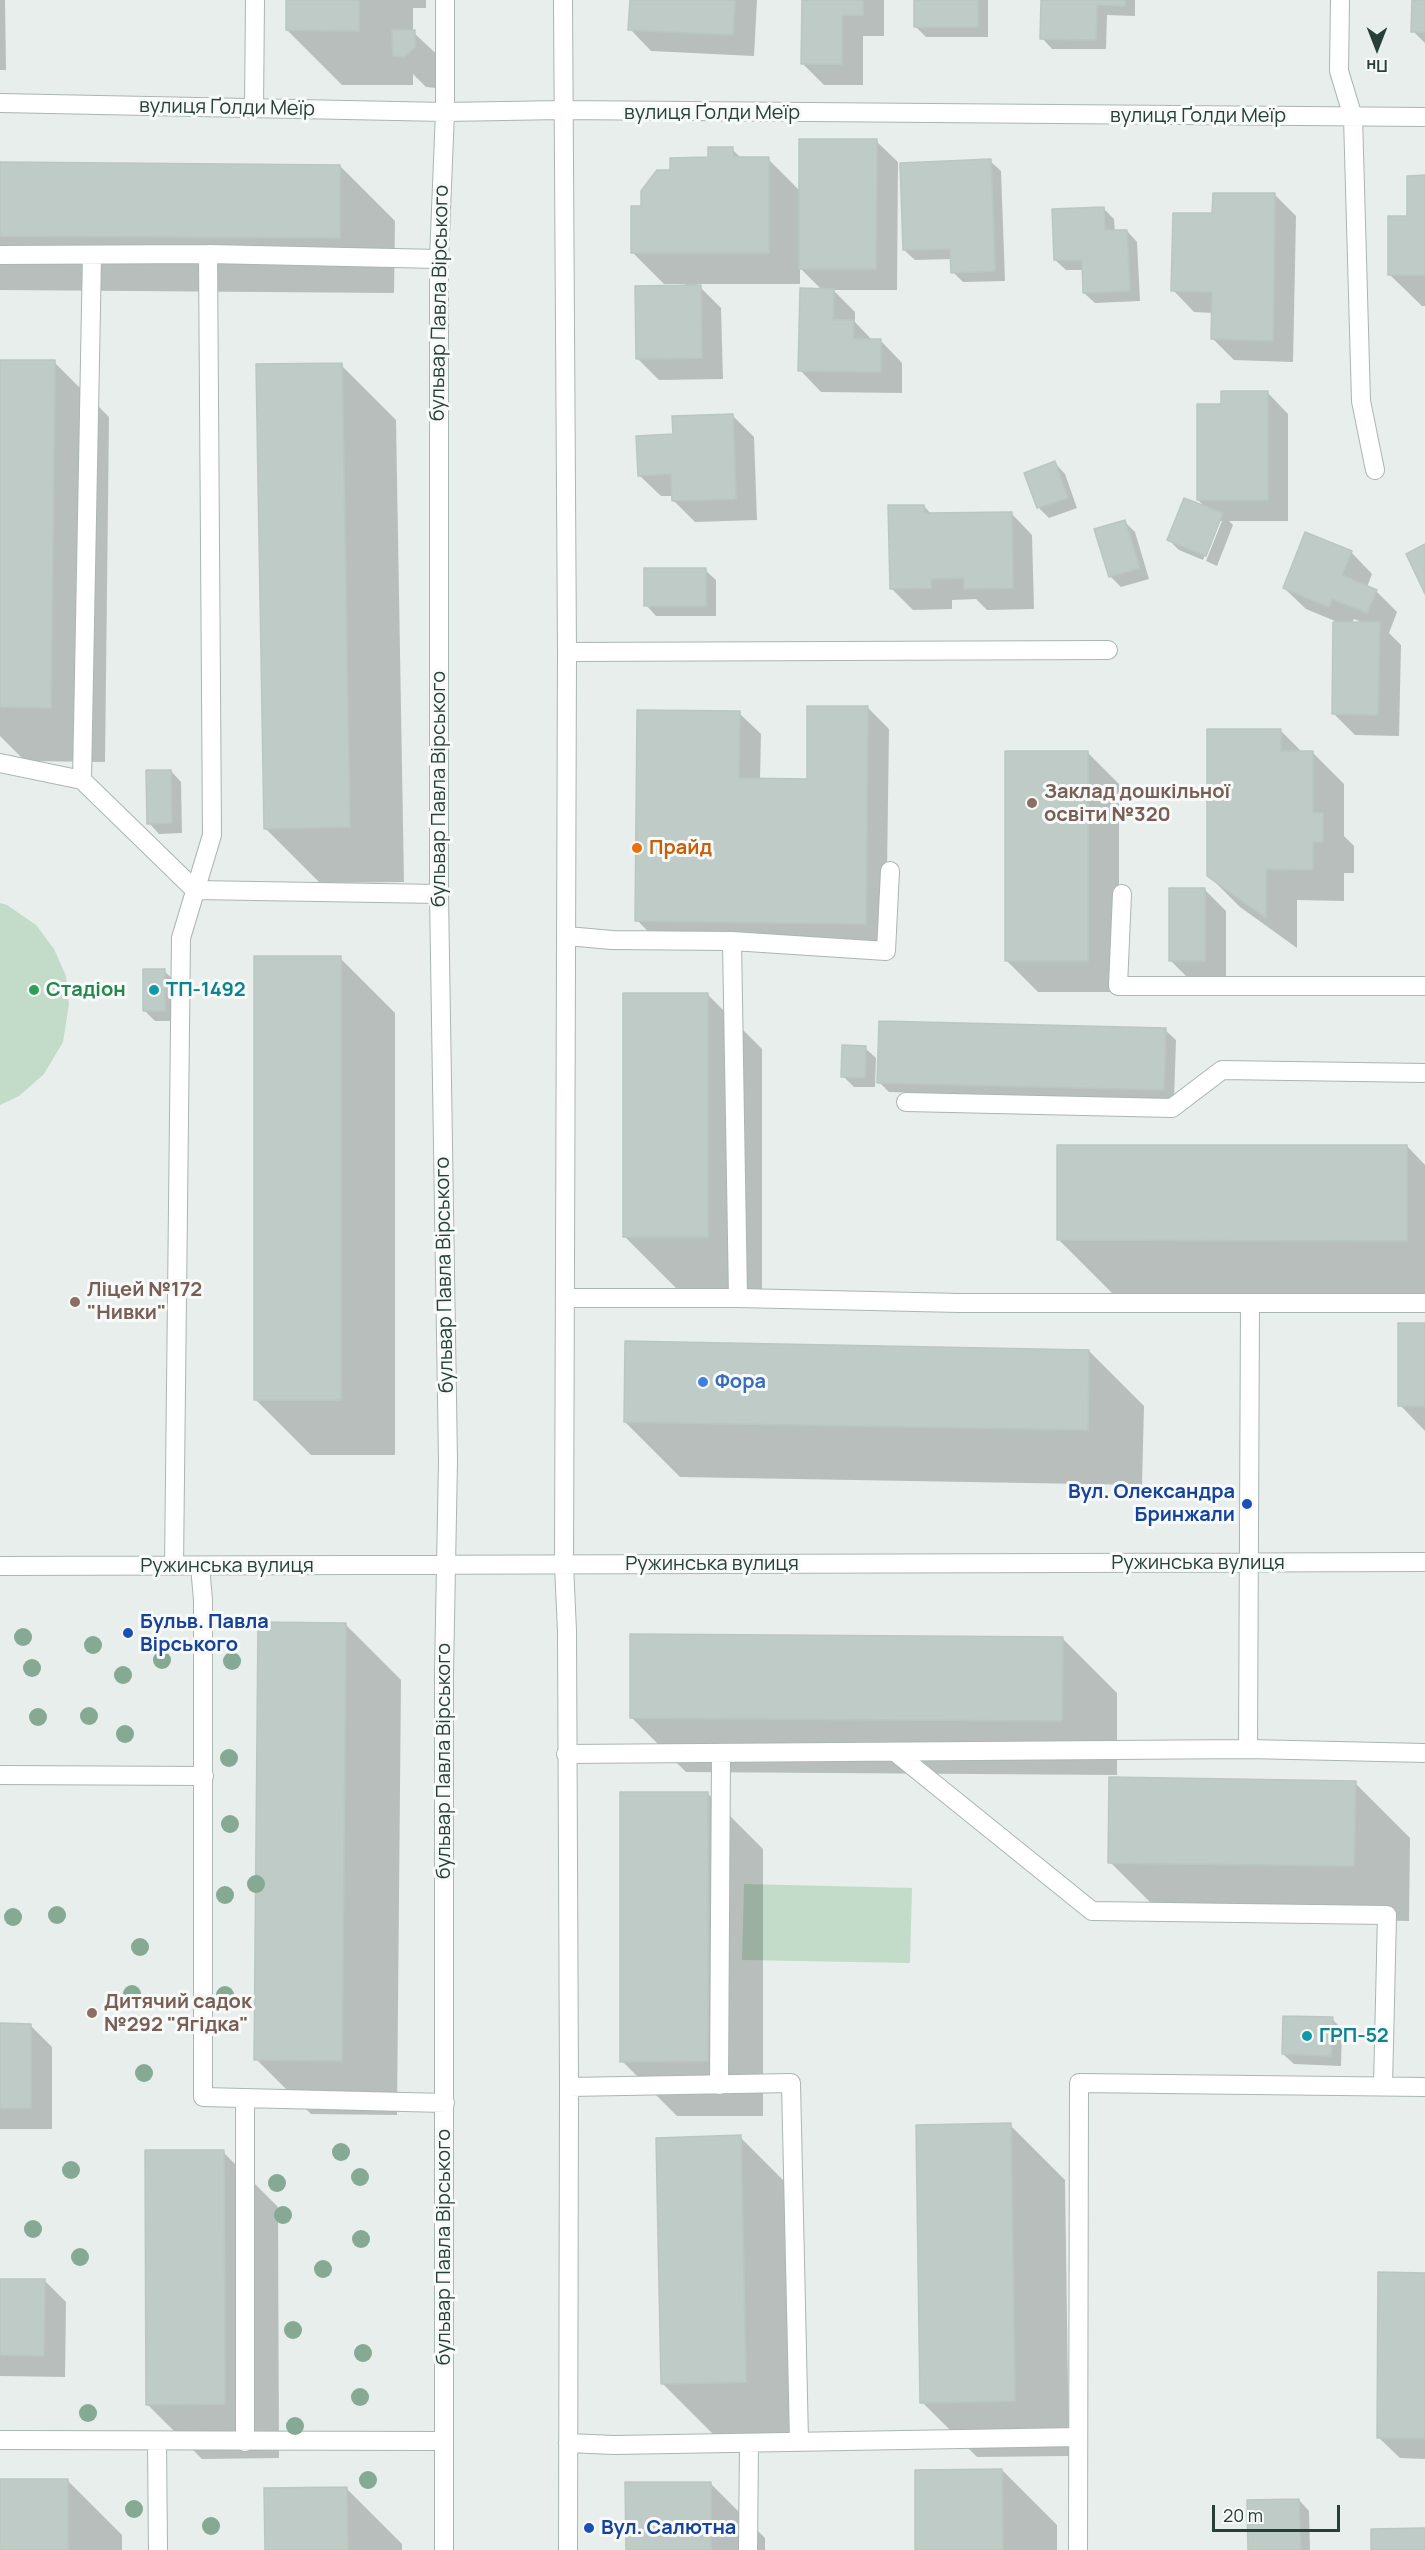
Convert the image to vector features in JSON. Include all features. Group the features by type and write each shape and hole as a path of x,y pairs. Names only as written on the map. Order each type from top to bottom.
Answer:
{"street":[{"path":"255,0 255,109"},
{"name":"бульвар Павла Вірського","path":"444,2550 444,1672 448,1461 439,894 439,259 445,111 445,0"},
{"path":"563,0 567,652 564,1565 567,1631 569,2087 568,2550"},
{"path":"1340,0 1339,71 1353,117 1361,401 1375,470"},
{"name":"вулиця Ґолди Меїр","path":"0,103 445,111 1425,117"},
{"path":"0,255 208,254 439,259"},
{"path":"174,1566 181,938 212,835 208,254"},
{"path":"82,780 92,255"},
{"path":"567,652 1108,650"},
{"path":"0,763 82,780 195,890 439,894"},
{"path":"567,936 612,940 732,941 886,951 890,871"},
{"path":"1122,894 1118,986 1425,986"},
{"path":"732,941 738,1298"},
{"path":"906,1102 1172,1108 1222,1070 1425,1073"},
{"path":"565,1298 738,1298 960,1303 1425,1303"},
{"path":"1248,1749 1250,1303"},
{"name":"Ружинська вулиця","path":"0,1566 1425,1562"},
{"path":"200,1566 203,1600 204,1776 203,2097 445,2103"},
{"path":"566,1754 1248,1749 1425,1754"},
{"path":"895,1752 1092,1911 1387,1915 1383,2086"},
{"path":"719,2085 721,1753"},
{"path":"0,1775 204,1776"},
{"path":"1078,2550 1079,2083 1425,2087"},
{"path":"569,2087 790,2084 799,2441"},
{"path":"245,2098 245,2442"},
{"path":"568,2443 614,2445 1078,2437"},
{"path":"0,2440 444,2441"},
{"path":"157,2441 158,2550"},
{"path":"748,2550 749,2443"}],"green space":[{"name":"Стадіон","path":"0,903 7,905 36,925 54,949 66,976 69,1004 63,1042 44,1074 19,1096 0,1105"},
{"path":"744,1884 912,1888 910,1963 742,1960"}],"building":[{"path":"286,0 359,0 359,31 286,30"},
{"path":"630,0 735,0 733,35 628,30"},
{"path":"802,0 863,0 863,15 842,15 842,64 801,64"},
{"path":"914,0 978,0 978,27 914,27"},
{"path":"1041,0 1125,0 1125,6 1097,5 1096,40 1040,39"},
{"path":"1412,0 1425,0 1425,32 1411,32"},
{"path":"392,30 415,30 415,47 404,57 393,56"},
{"path":"799,139 877,139 876,269 799,269"},
{"path":"708,147 733,147 733,157 769,157 769,253 631,253 631,206 641,206 641,191 657,170 670,170 670,158 708,157"},
{"path":"991,159 995,271 951,273 950,249 903,250 900,163"},
{"path":"0,162 340,165 340,238 0,236"},
{"path":"1425,175 1425,275 1388,275 1388,216 1407,216 1407,176"},
{"path":"1213,193 1275,193 1273,341 1211,339 1212,292 1171,291 1173,213 1212,213"},
{"path":"1104,207 1105,230 1127,230 1130,291 1083,293 1082,260 1054,260 1052,209"},
{"path":"701,285 702,358 636,359 635,286"},
{"path":"800,288 834,289 833,320 854,320 853,339 881,339 881,372 798,371"},
{"path":"0,360 55,360 51,708 0,707"},
{"path":"342,363 350,827 264,829 256,364"},
{"path":"1221,391 1268,391 1268,500 1197,500 1197,404 1221,404"},
{"path":"733,414 736,499 672,501 671,474 638,476 636,436 673,434 672,416"},
{"path":"1055,461 1068,498 1037,508 1024,473"},
{"path":"1184,498 1223,513 1206,556 1167,540"},
{"path":"888,505 924,505 925,513 1012,512 1013,588 964,589 964,578 931,579 931,588 890,589"},
{"path":"1125,520 1140,568 1109,577 1094,529"},
{"path":"1305,532 1352,551 1342,575 1377,590 1367,613 1332,599 1329,607 1283,588"},
{"path":"1425,544 1425,594 1406,554"},
{"path":"644,568 706,568 706,606 644,606"},
{"path":"1333,622 1380,622 1378,715 1332,714"},
{"path":"807,706 868,706 866,924 635,921 637,710 740,711 739,778 807,779"},
{"path":"1207,729 1281,729 1281,751 1313,751 1313,813 1323,813 1323,842 1313,842 1313,870 1266,869 1266,918 1207,876"},
{"path":"1005,751 1088,751 1088,961 1005,961"},
{"path":"146,770 171,770 172,823 147,824"},
{"path":"1169,888 1205,888 1205,961 1169,961"},
{"path":"254,956 341,956 341,1400 254,1400"},
{"name":"ТП-1492","path":"143,969 165,969 165,1011 143,1011"},
{"path":"623,993 708,993 708,1237 623,1237"},
{"path":"879,1021 1166,1028 1164,1090 877,1083"},
{"path":"842,1045 866,1046 865,1078 841,1077"},
{"path":"1057,1145 1407,1145 1407,1241 1057,1240"},
{"path":"1398,1323 1425,1323 1425,1406 1398,1406"},
{"path":"625,1341 1089,1350 1088,1430 624,1422"},
{"path":"258,1622 346,1623 342,2061 254,2060"},
{"path":"630,1634 1063,1637 1062,1721 630,1718"},
{"path":"1109,1777 1356,1781 1354,1866 1108,1863"},
{"path":"620,1792 708,1792 708,2061 620,2062"},
{"name":"ГРП-52","path":"1283,2016 1333,2017 1331,2056 1282,2054"},
{"path":"0,2023 31,2024 31,2108 0,2108"},
{"path":"1011,2123 1015,2401 920,2403 916,2125"},
{"path":"741,2135 746,2382 661,2384 656,2138"},
{"path":"145,2150 224,2150 225,2404 146,2405"},
{"path":"1378,2272 1425,2273 1425,2438 1377,2438"},
{"path":"0,2279 45,2279 44,2356 0,2355"},
{"path":"1002,2469 1003,2550 915,2550 915,2470"},
{"path":"0,2479 68,2479 68,2550 0,2550"},
{"path":"625,2482 711,2482 711,2550 626,2550"},
{"path":"347,2487 348,2550 265,2550 264,2488"},
{"path":"1299,2499 1301,2550 1248,2550 1247,2500"},
{"path":"1425,2528 1425,2550 1371,2550 1371,2529"}],"place":[{"name":"Заклад дошкільної освіти №320","path":"1032,803"},
{"name":"Прайд","path":"637,848"},
{"name":"Стадіон","path":"34,990"},
{"name":"ТП-1492","path":"154,990"},
{"name":"Ліцей №172 \"Нивки\"","path":"75,1302"},
{"name":"Фора","path":"703,1382"},
{"name":"Вул. Олександра Бринжали","path":"1247,1504"},
{"name":"Бульв. Павла Вірського","path":"128,1633"},
{"name":"Дитячий садок №292 \"Ягідка\"","path":"92,2013"},
{"name":"ГРП-52","path":"1307,2036"},
{"name":"Вул. Салютна","path":"589,2528"}]}
